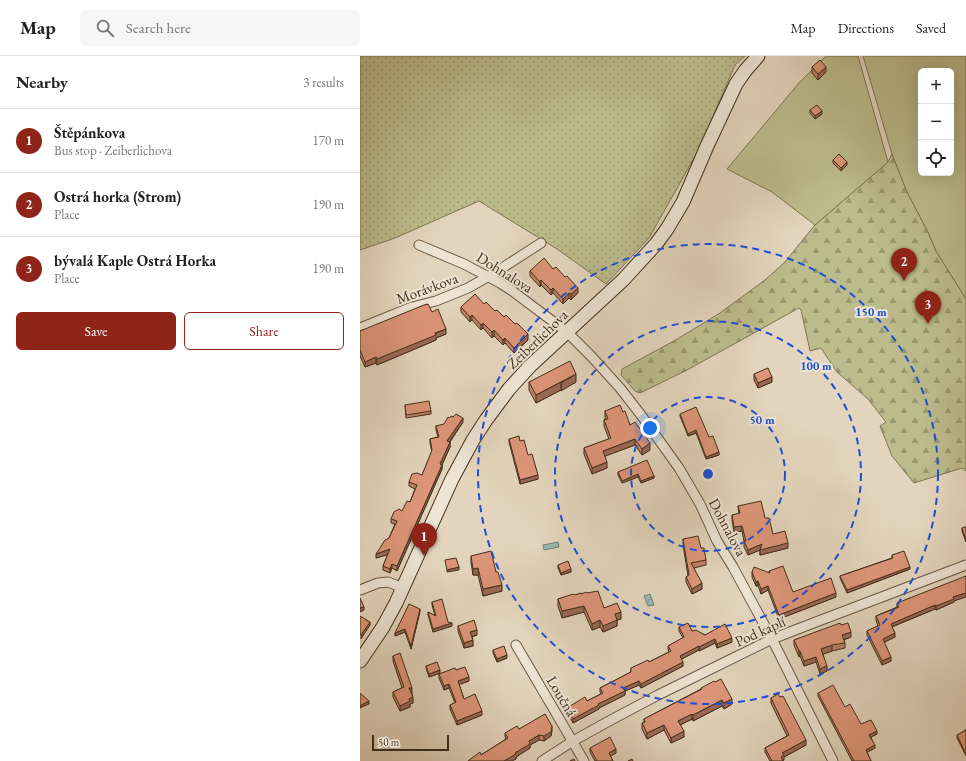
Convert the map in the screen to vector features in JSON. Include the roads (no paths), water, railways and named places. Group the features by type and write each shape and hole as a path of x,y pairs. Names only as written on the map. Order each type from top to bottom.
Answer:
{"street":[{"name":"Zeiberlichova","path":"360,661 383,627 403,588 452,479 486,420 503,396 538,357 567,332 627,275 656,244 683,202 736,84 758,56"},
{"name":"Morávkova","path":"360,328 412,307 436,301 468,288 489,277 541,243"},
{"name":"Dohnalova","path":"419,245 464,264 511,290 567,332 620,388 679,468 700,504 717,541 733,567 772,639 833,761"},
{"name":"Pod kaplí","path":"542,761 573,741 658,695 772,639 966,565"},
{"path":"360,590 383,582 388,582 403,588"},
{"name":"Loučná","path":"516,645 584,761"}],"water":[{"path":"558,542 559,547 544,550 543,545"},
{"path":"650,594 654,605 648,606 644,596"}],"place":[{"name":"Ostrá horka (Strom)","path":"904,281"},
{"name":"bývalá Kaple Ostrá Horka","path":"928,324"},
{"name":"Štěpánkova","path":"424,556"}]}
